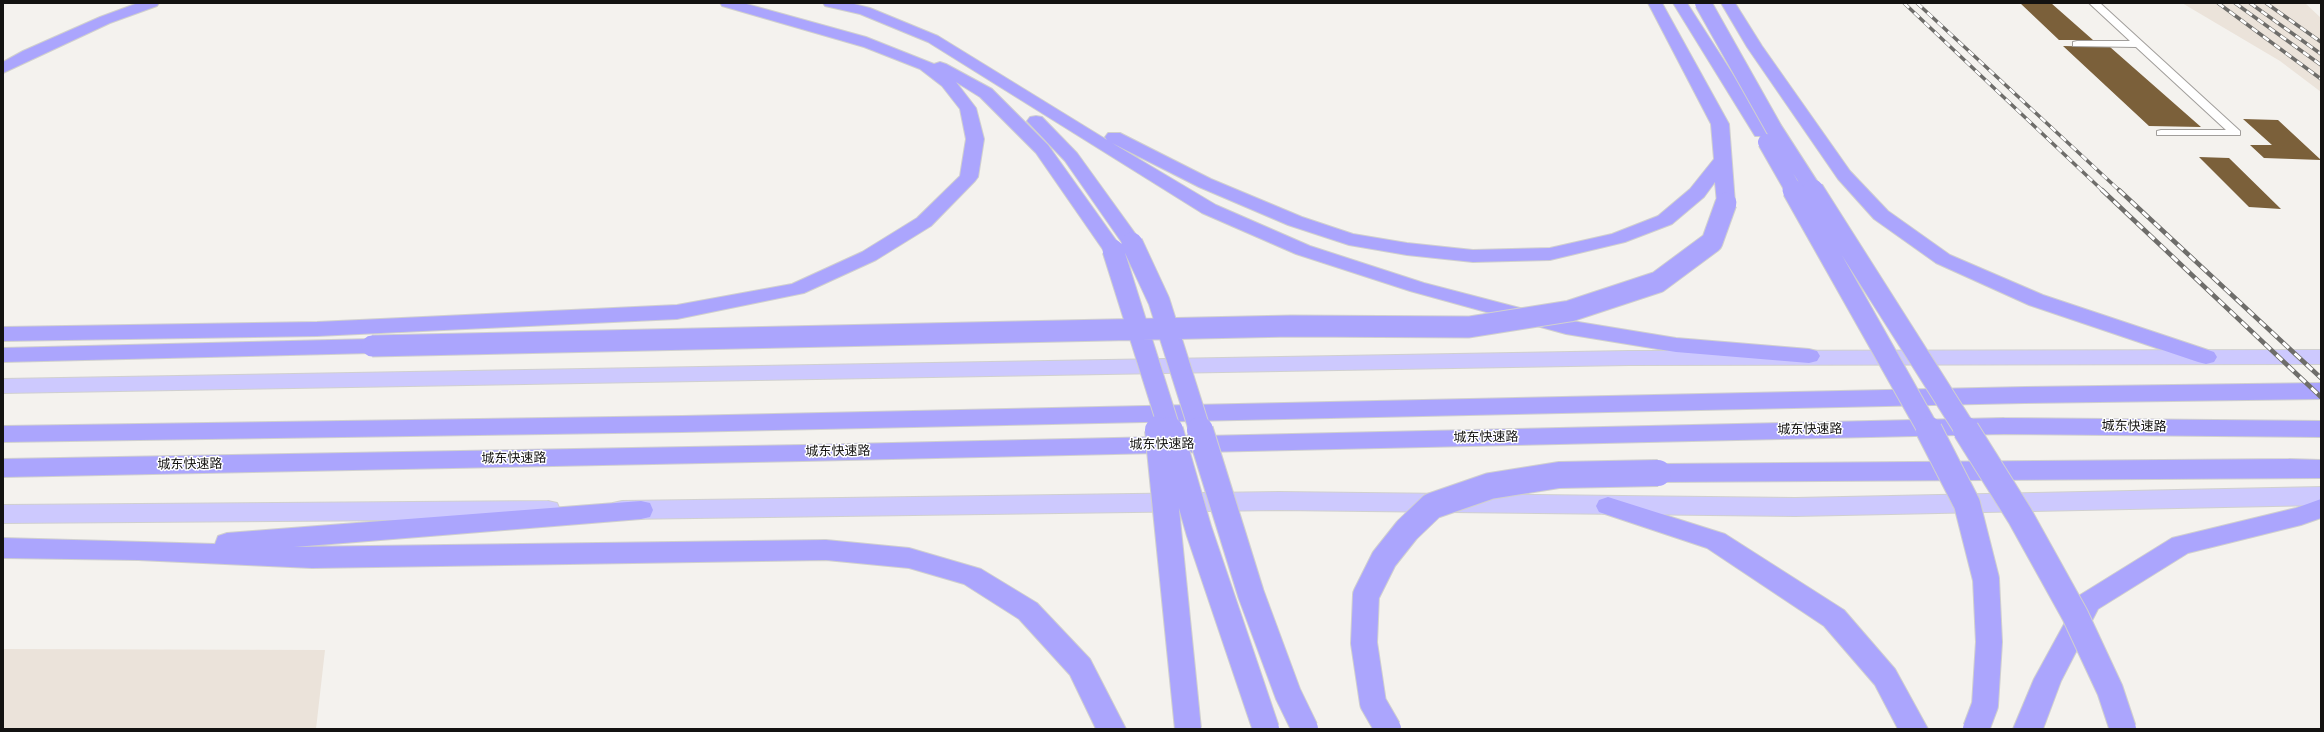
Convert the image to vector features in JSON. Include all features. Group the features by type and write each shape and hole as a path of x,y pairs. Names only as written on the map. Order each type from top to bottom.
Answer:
{"highway":[{"path":"3,68 29,54 104,20 152,3"},
{"path":"726,3 861,40 949,71 986,93 1042,149 1123,246 1152,369 1200,531 1234,638 1266,729"},
{"path":"830,3 866,12 933,39 1209,209 1303,250 1417,288 1566,327 1676,345 1809,356"},
{"path":"3,355 1292,326 1469,327 1570,311 1658,282 1712,242 1726,204 1724,158 1720,124 1655,3"},
{"path":"1680,3 1760,132 1938,445 1967,504 1986,579 1989,642 1985,705 1976,729"},
{"path":"1703,3 1774,129 2020,516 2075,615 2110,690 2123,729"},
{"path":"1728,3 1755,47 1844,175 1881,215 1943,259 2036,300 2206,357"},
{"path":"3,334 317,329 676,312 797,289 869,256 924,222 969,177 975,139 968,108 948,83 926,66 861,40"},
{"path":"998,80 1071,157 1123,246 1159,301 1251,594 1288,694 1305,729"},
{"path":"1046,110 1108,134 1206,183 1295,221 1349,239 1407,249 1473,256 1550,254 1618,238 1664,220 1697,193 1724,158"},
{"path":"1152,369 1188,729"},
{"path":"3,434 682,424 2025,395 2321,391"},
{"name":"城东快速路","path":"3,468 795,453 2004,426 2321,429"},
{"path":"1388,729 1373,703 1364,643 1366,595 1384,559 1407,530 1432,506 1490,486 1559,475 2289,468 2321,470"},
{"path":"1608,506 1716,541 1834,618 1884,677 1913,729"},
{"path":"2028,729 2048,679 2089,602 2181,545 2301,516 2321,508"},
{"path":"138,550 641,510"},
{"path":"3,548 138,550 312,558 586,555 826,550 909,558 972,576 1028,611 1080,667 1111,729"}],"main road":[{"path":"3,386 1809,356 2321,357"},
{"path":"3,514 641,510 1279,501 1795,507 2321,496"}],"lane":[{"path":"2094,3 2236,133 2161,133"},
{"path":"2077,44 2139,44"}],"shaded area":[{"path":"2182,3 2305,3 2321,18 2321,92 2280,61"},
{"path":"3,649 325,650 316,729 3,729"}],"building":[{"path":"2020,3 2051,3 2093,40 2059,40"},
{"path":"2063,46 2110,47 2201,127 2149,126"},
{"path":"2243,119 2278,120 2321,160 2264,158 2250,145 2272,145"},
{"path":"2199,157 2229,158 2281,209 2249,207"}],"railway":[{"path":"1904,3 2103,191"},
{"path":"1917,3 2120,191"},
{"path":"2218,3 2321,79"},
{"path":"2235,3 2321,65"},
{"path":"2250,3 2321,54"},
{"path":"2266,3 2321,42"},
{"path":"2102,190 2321,397"},
{"path":"2119,190 2321,378"}]}
